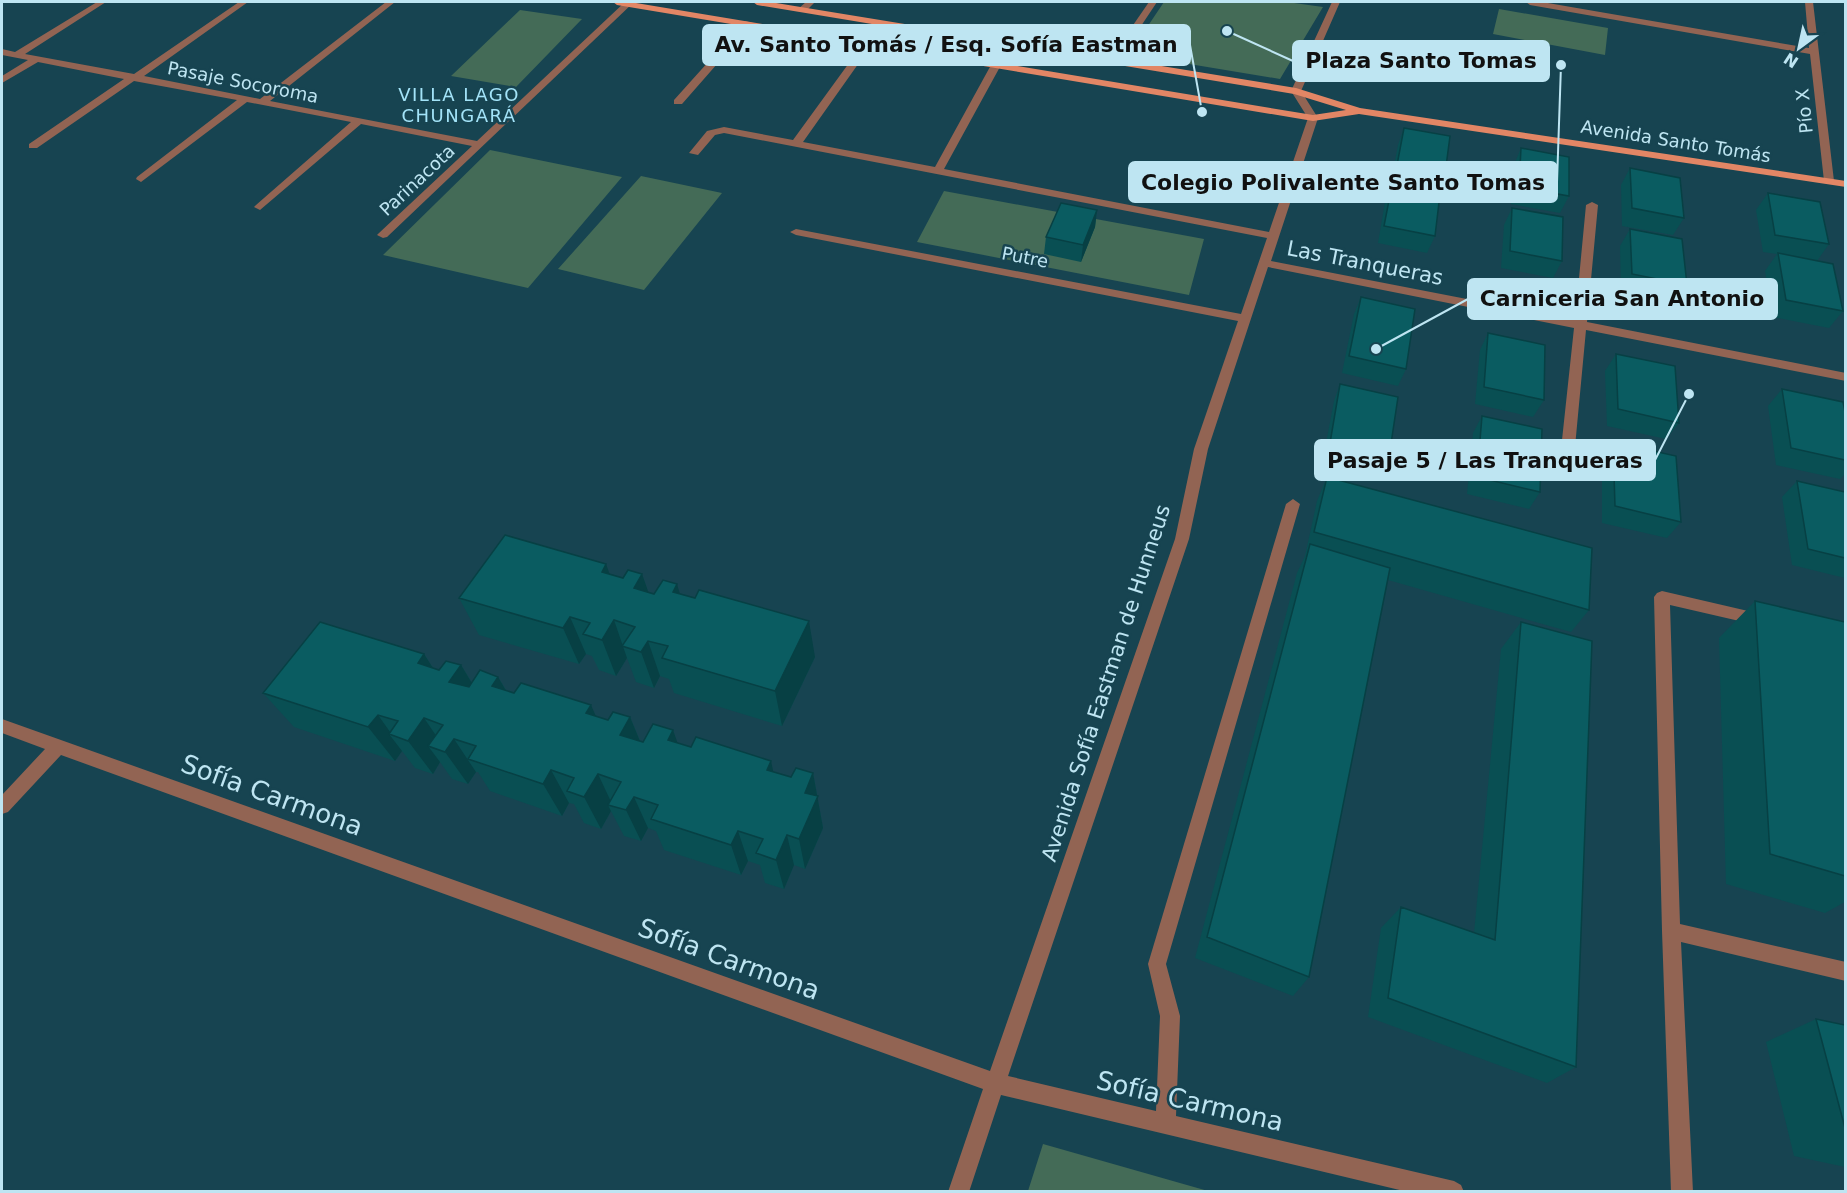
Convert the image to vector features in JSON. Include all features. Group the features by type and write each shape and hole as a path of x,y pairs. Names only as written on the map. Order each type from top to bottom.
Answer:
{"main road":[{"name":"Avenida Santo Tomás","path":"625,2 1313,118 1358,111"},
{"name":"Avenida Santo Tomás","path":"757,2 1296,91 1358,111 1845,184"}],"street":[{"path":"16,55 102,2"},
{"path":"33,146 244,2"},
{"path":"262,102 391,2"},
{"name":"Parinacota","path":"383,235 625,2"},
{"path":"803,9 811,2"},
{"path":"1114,60 1154,2"},
{"path":"1313,118 1296,91 1336,2"},
{"path":"1530,2 1815,52"},
{"name":"Pío X","path":"1809,2 1828,181"},
{"path":"678,102 748,23"},
{"path":"796,144 868,43"},
{"name":"Pasaje Socoroma","path":"2,52 479,144"},
{"path":"2,80 36,59"},
{"path":"938,171 996,65"},
{"path":"141,179 245,99"},
{"name":"Avenida Sofía Eastman de Hunneus","path":"958,1191 1182,539 1201,449 1313,118"},
{"path":"260,207 359,121"},
{"path":"694,153 711,133 717,130 1274,236"},
{"path":"1566,468 1592,205"},
{"name":"Putre","path":"796,232 1246,320"},
{"name":"Las Tranqueras","path":"1265,263 1845,377"},
{"path":"1166,1123 1170,1016 1157,964 1293,504"},
{"path":"1682,1191 1671,931 1662,597 1777,624"},
{"name":"Sofía Carmona","path":"2,726 995,1083 1454,1191"},
{"path":"2,806 58,747"},
{"path":"1671,931 1845,972"}],"green space":[{"path":"1164,2 1287,2 1323,7 1280,79 1129,54"},
{"path":"1499,9 1608,28 1605,55 1493,34"},
{"path":"520,10 582,19 516,87 451,76"},
{"path":"490,150 622,177 528,288 383,255"},
{"path":"641,176 722,193 644,290 558,269"},
{"path":"944,191 1204,239 1189,295 917,242"},
{"path":"1043,1144 1208,1191 1028,1191"}],"building":[{"path":"1404,128 1450,136 1445,174 1397,165"},
{"path":"1521,148 1569,157 1569,196 1519,187"},
{"path":"1630,168 1680,178 1684,218 1632,208"},
{"path":"1392,185 1440,194 1435,236 1384,226"},
{"path":"1768,193 1820,202 1829,244 1775,235"},
{"path":"1061,203 1097,210 1083,245 1046,237"},
{"path":"1512,208 1563,217 1562,261 1510,251"},
{"path":"1630,229 1682,239 1687,285 1632,274"},
{"path":"1778,253 1833,264 1843,311 1786,300"},
{"path":"1361,297 1415,309 1406,369 1349,356"},
{"path":"1488,333 1545,345 1544,400 1484,387"},
{"path":"1616,354 1675,366 1679,423 1618,409"},
{"path":"1340,384 1398,397 1389,457 1330,443"},
{"path":"1782,389 1843,402 1845,460 1791,448"},
{"path":"1482,416 1542,429 1540,492 1477,477"},
{"path":"1613,442 1676,456 1681,522 1615,506"},
{"path":"1327,477 1592,548 1589,610 1314,532"},
{"path":"1797,481 1845,492 1845,558 1808,549"},
{"path":"505,535 606,564 602,572 623,578 628,570 642,574 634,588 654,594 663,580 677,584 673,592 695,598 699,590 809,621 775,691 662,658 668,646 648,641 641,652 622,646 635,627 614,620 602,640 583,634 590,623 570,617 563,628 459,598"},
{"path":"1310,544 1390,568 1309,977 1207,937"},
{"path":"1755,601 1845,622 1845,876 1770,854"},
{"path":"320,622 424,654 418,663 439,670 446,661 461,665 449,682 469,687 480,670 498,677 492,686 514,693 521,683 591,705 586,713 608,720 613,712 630,717 620,735 643,742 653,724 673,730 668,740 691,747 696,737 771,761 767,770 791,777 796,768 813,773 805,793 818,796 799,839 787,835 776,860 756,853 763,839 738,831 731,845 651,819 658,805 634,797 626,810 608,805 621,782 598,774 584,797 567,791 574,778 551,770 543,784 468,759 476,746 454,739 445,752 428,746 443,725 424,718 408,741 389,734 398,721 378,715 368,727 263,693"},
{"path":"1521,622 1592,641 1576,1067 1388,998 1401,907 1495,940"},
{"path":"1816,1019 1845,1025 1845,1128"}],"place":[{"name":"Plaza Santo Tomas","path":"1227,31"},
{"name":"Colegio Polivalente Santo Tomas","path":"1561,65"},
{"name":"Av. Santo Tomás / Esq. Sofía Eastman","path":"1202,112"},
{"name":"Carniceria San Antonio","path":"1376,349"},
{"name":"Pasaje 5 / Las Tranqueras","path":"1689,394"}],"district":[{"name":"VILLA LAGO CHUNGARÁ","path":"459,104"}]}
